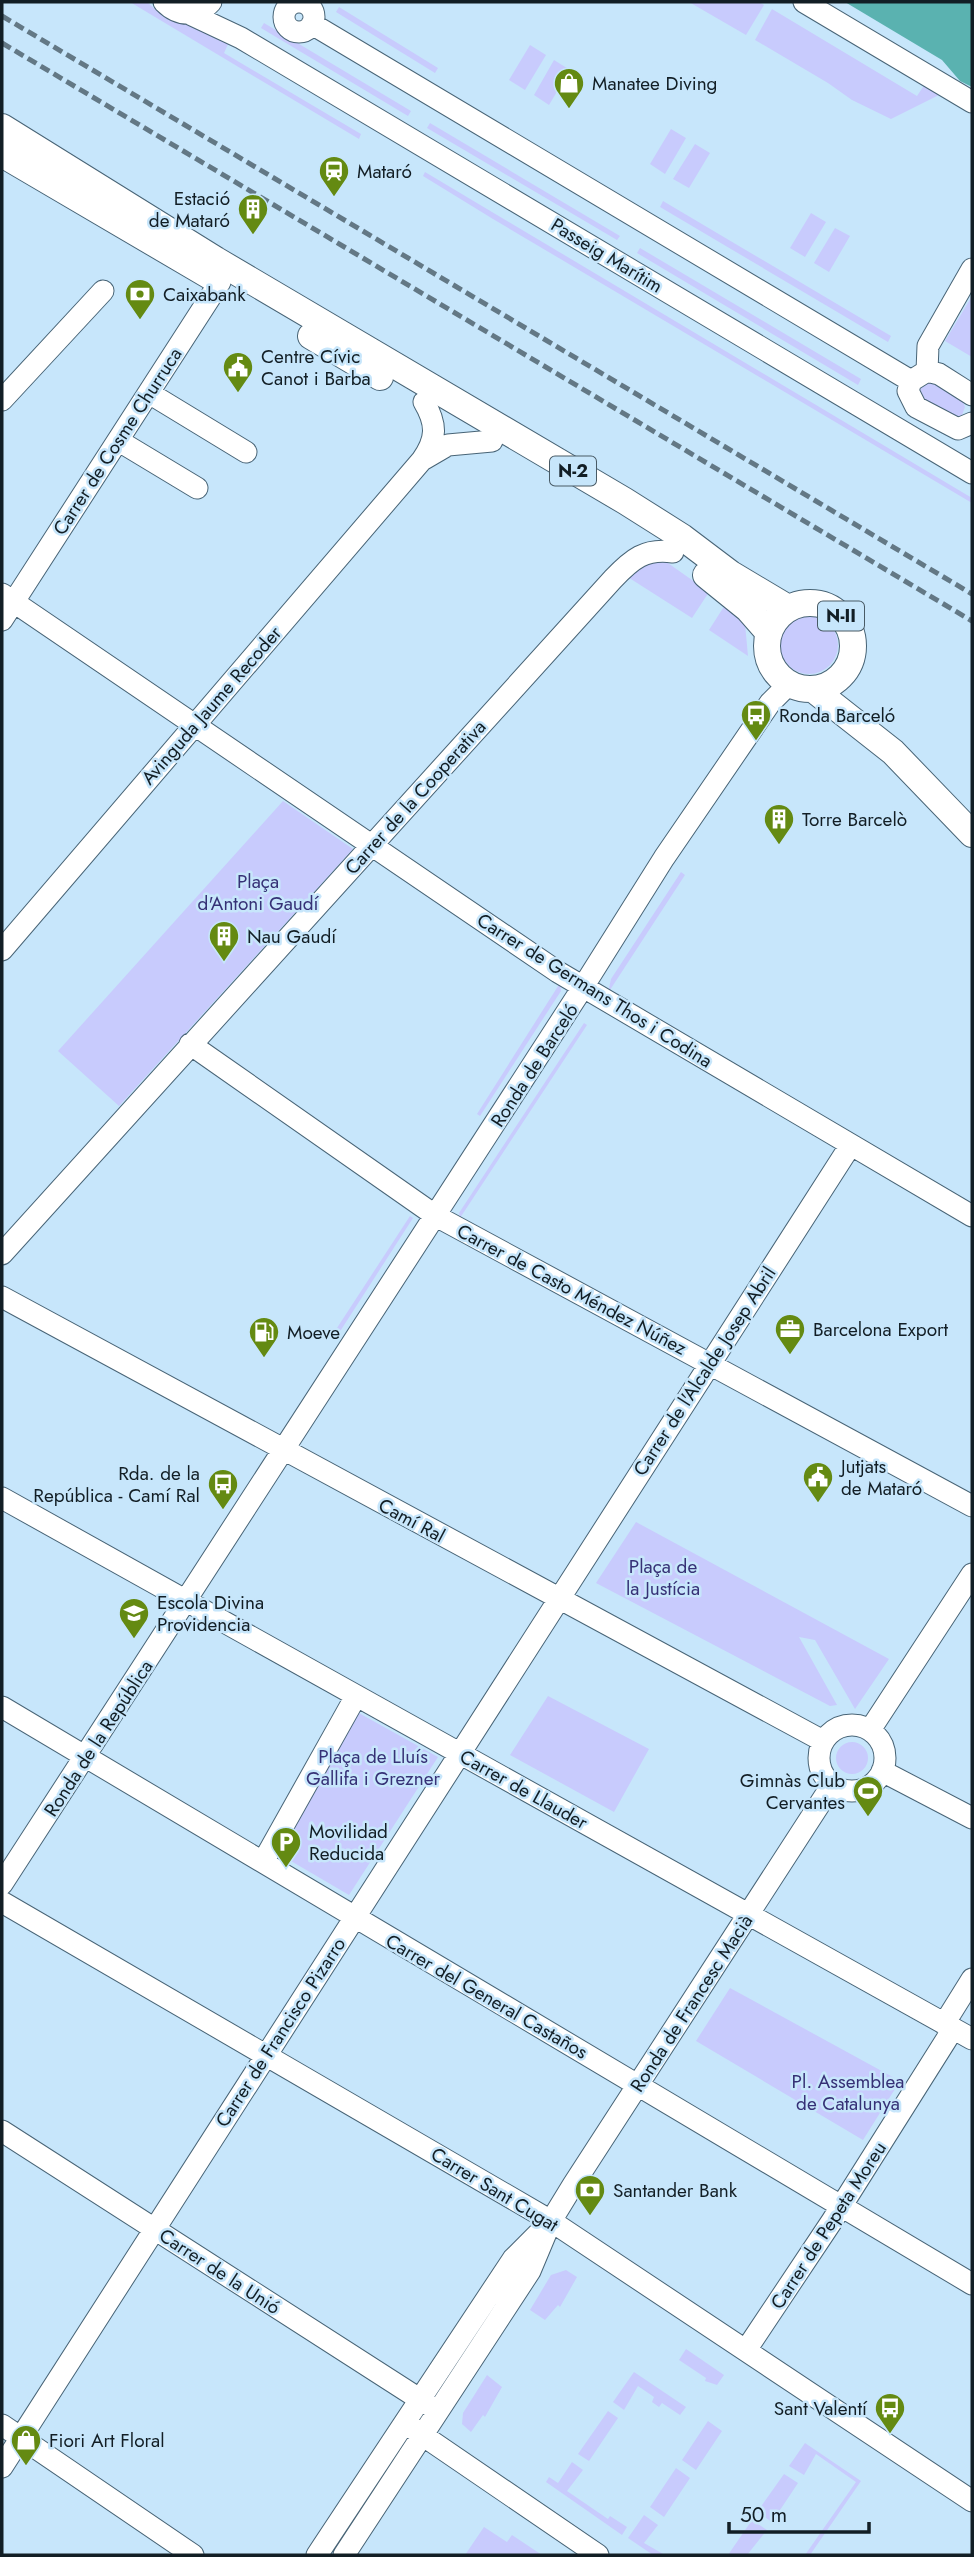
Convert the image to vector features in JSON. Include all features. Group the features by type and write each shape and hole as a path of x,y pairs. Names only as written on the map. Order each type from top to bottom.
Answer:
{"main road":[{"name":"N-2","path":"2,127 218,271 424,402 673,552 748,609 769,634"},
{"name":"N-2","path":"2,153 218,271 648,515 731,574 788,608"},
{"name":"N-II","path":"788,608 810,602 832,608 841,615 852,635 853,647 847,669"},
{"path":"788,608 773,624 769,634 768,656 773,667 893,752 972,835"},
{"path":"801,686 832,683 847,669"},
{"path":"847,669 845,677 854,697 918,754 972,810"}],"street":[{"name":"Passeig Marítim","path":"164,2 176,11 190,13 240,38 972,473"},
{"path":"190,13 212,2"},
{"name":"Passeig Marítim","path":"219,2 240,38"},
{"path":"296,2 285,15 287,26 303,31 312,24 919,376 939,374 972,396"},
{"path":"804,2 972,102"},
{"path":"2,148 9,144 23,144 41,152"},
{"path":"972,269 928,346 910,400 916,407 958,429 972,423"},
{"name":"Carrer de Cosme Churruca","path":"2,620 7,598 119,441 218,271"},
{"path":"2,400 103,291"},
{"path":"149,393 246,452"},
{"name":"Avinguda Jaume Recoder","path":"2,950 431,449 435,420 424,402"},
{"path":"119,441 197,488"},
{"name":"Avinguda Jaume Recoder","path":"422,460 448,445 492,442"},
{"name":"Carrer de la Cooperativa","path":"2,1254 632,559 653,551 673,552"},
{"name":"Carrer de Germans Thos i Codina","path":"7,598 583,987 972,1216"},
{"name":"Ronda de Barceló","path":"284,1451 664,858 770,703 801,686"},
{"name":"Carrer de Casto Méndez Núñez","path":"190,1044 436,1216 972,1506"},
{"name":"Carrer de l'Alcalde Josep Abril","path":"559,1598 850,1146"},
{"name":"Camí Ral","path":"2,1297 823,1741"},
{"name":"Ronda de la República","path":"2,1884 284,1451"},
{"name":"Carrer de Llauder","path":"2,1498 972,2039"},
{"path":"870,1730 972,1574"},
{"name":"Carrer de Francisco Pizarro","path":"2,2467 559,1598"},
{"path":"263,1862 355,1696"},
{"name":"Carrer del General Castaños","path":"2,1707 972,2283"},
{"path":"844,1725 870,1730 884,1748 882,1771 873,1784 860,1791 845,1791 832,1785 821,1770 819,1761 823,1741 836,1728 844,1725"},
{"path":"882,1771 972,1818"},
{"name":"Ronda de Francesc Macià","path":"344,2555 429,2405 530,2271 551,2221 832,1785"},
{"name":"Carrer Sant Cugat","path":"2,1902 551,2221 972,2499"},
{"name":"Carrer de Pepeta Moreu","path":"746,2350 841,2207 949,2026 972,1979"},
{"name":"Carrer de la Unió","path":"2,2131 429,2405"},
{"path":"2,2425 193,2555"},
{"path":"414,2429 598,2555"},
{"name":"Ronda de Francesc Macià","path":"317,2555 414,2429"}],"green space":[{"path":"130,2 147,2 164,17 194,24 229,42 224,53 361,134 359,139"},
{"path":"689,2 759,2 764,5 746,35"},
{"path":"339,7 438,68 435,73 336,12"},
{"path":"772,9 917,96 925,84 939,95 891,119 852,100 755,40"},
{"path":"264,23 411,111 408,116 261,28"},
{"path":"530,45 546,55 525,90 509,80"},
{"path":"554,60 570,70 549,105 534,95"},
{"path":"430,123 620,236 617,240 427,128"},
{"path":"671,129 686,138 665,174 650,164"},
{"path":"695,144 710,153 689,188 673,179"},
{"path":"425,172 972,498 972,503 493,219 423,176"},
{"path":"663,201 891,336 888,342 660,207"},
{"path":"811,213 826,222 805,257 790,248"},
{"path":"835,228 850,236 829,272 814,263"},
{"path":"640,248 861,379 858,385 637,253"},
{"path":"972,296 972,357 945,341"},
{"path":"930,382 962,400 965,407 962,415 954,418 924,401 920,389"},
{"path":"665,561 709,592 692,618 623,574 637,562"},
{"path":"725,605 745,624 748,656 709,630"},
{"path":"803,616 815,616 830,624 838,639 838,651 830,666 815,674 803,674 788,666 780,651 780,639 788,624"},
{"name":"Plaça d'Antoni Gaudí","path":"283,801 353,849 119,1106 58,1051"},
{"path":"681,872 685,875 608,993 611,979"},
{"path":"560,983 561,991 480,1116 477,1114"},
{"path":"584,1023 587,1025 460,1218 459,1213"},
{"path":"410,1216 413,1218 339,1333 335,1331"},
{"name":"Plaça de la Justícia","path":"636,1522 889,1659 855,1709 815,1640 799,1637 837,1705 830,1706 596,1583"},
{"path":"548,1696 649,1749 614,1812 510,1755"},
{"name":"Plaça de Lluís Gallifa i Grezner","path":"357,1712 438,1757 349,1895 279,1854"},
{"path":"852,1742 864,1746 868,1758 864,1770 852,1774 840,1770 836,1758 840,1746"},
{"name":"Pl. Assemblea de Catalunya","path":"730,1988 900,2081 863,2140 696,2041"},
{"path":"566,2270 577,2277 560,2307 558,2305 545,2320 530,2310 551,2275"},
{"path":"686,2349 724,2375 717,2385 705,2381 706,2378 679,2360"},
{"path":"634,2372 686,2407 680,2415 662,2403 659,2407 652,2402 654,2397 638,2386 624,2410 613,2402"},
{"path":"487,2375 502,2387 485,2417 483,2415 471,2432 462,2424 463,2413"},
{"path":"608,2411 618,2418 589,2461 578,2454"},
{"path":"708,2421 722,2431 696,2470 682,2460"},
{"path":"805,2443 861,2481 810,2555 805,2555 856,2482 816,2454 804,2475 789,2466"},
{"path":"572,2462 583,2470 567,2491 608,2519 610,2516 627,2527 622,2535 546,2482 549,2477 558,2483"},
{"path":"676,2468 690,2478 664,2517 650,2507"},
{"path":"784,2474 798,2483 772,2522 757,2512"},
{"path":"644,2515 658,2525 644,2543 665,2555 653,2555 628,2538"},
{"path":"752,2520 767,2530 747,2555 728,2555"},
{"path":"484,2527 507,2542 512,2535 542,2555 465,2555"}],"shaded area":[{"path":"845,2 972,2 972,87 960,81 942,60"}],"railway":[{"path":"2,16 972,594"},
{"path":"2,43 972,621"}],"place":[{"name":"Manatee Diving","path":"569,110"},
{"name":"Mataró","path":"334,198"},
{"name":"Estació de Mataró","path":"253,236"},
{"name":"Caixabank","path":"140,321"},
{"name":"Centre Cívic Canot i Barba","path":"238,394"},
{"name":"Ronda Barceló","path":"756,742"},
{"name":"Torre Barcelò","path":"779,846"},
{"name":"Nau Gaudí","path":"224,963"},
{"name":"Barcelona Export","path":"790,1356"},
{"name":"Moeve","path":"264,1359"},
{"name":"Jutjats de Mataró","path":"818,1504"},
{"name":"Rda. de la República - Camí Ral","path":"223,1511"},
{"name":"Escola Divina Providencia","path":"134,1640"},
{"name":"Gimnàs Club Cervantes","path":"868,1818"},
{"name":"Movilidad Reducida","path":"286,1869"},
{"name":"Santander Bank","path":"590,2217"},
{"name":"Sant Valentí","path":"890,2435"},
{"name":"Fiori Art Floral","path":"26,2467"}]}
